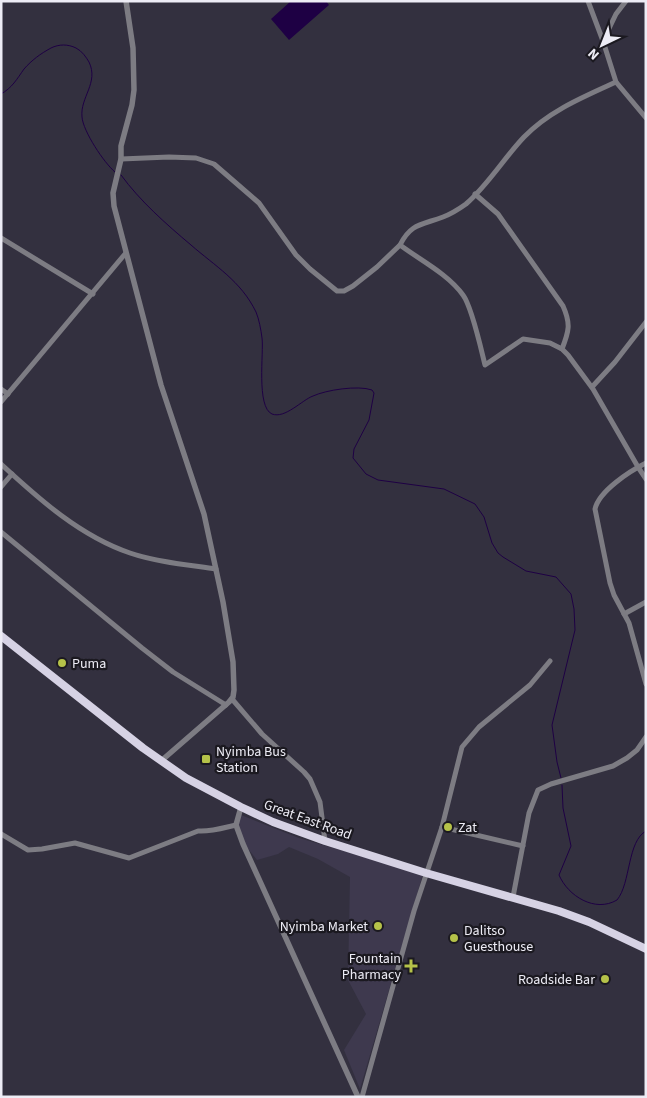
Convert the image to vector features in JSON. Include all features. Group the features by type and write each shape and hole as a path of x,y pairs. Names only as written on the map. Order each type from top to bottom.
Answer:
{"highway":[{"name":"Great East Road","path":"1,636 37,666 161,760 192,782 241,807 273,822 325,841 426,873 513,897 589,922 646,949"}],"street":[{"path":"126,1 135,74 132,105 121,146 121,159 113,193 114,206 125,254 161,385 197,489 216,569 233,662 234,690 232,699 161,760"},
{"path":"588,1 616,82 646,118"},
{"path":"603,41 616,14 626,1"},
{"path":"121,159 169,156 196,158 214,164 259,203 296,254 310,269 337,291 344,291 378,267 400,245 407,233 413,228 419,224 448,215 466,204 523,138 546,119 563,107 616,82"},
{"path":"475,194 498,214 564,306 569,319 569,328 562,349"},
{"path":"1,238 93,294"},
{"path":"400,245 441,275 464,296 485,365 523,339 550,343 562,349 592,387 646,479"},
{"path":"1,402 125,254"},
{"path":"592,387 615,362 646,322"},
{"path":"1,389 8,394"},
{"path":"646,463 605,492 594,508 610,583 631,630 646,684"},
{"path":"1,464 55,511 107,544 139,556 216,569"},
{"path":"1,487 12,474"},
{"path":"1,532 173,672 226,705"},
{"path":"624,614 646,602"},
{"path":"362,1097 426,873 442,827 462,747 479,727 530,685 550,661"},
{"path":"232,699 262,734 310,779 320,802 325,841"},
{"path":"513,897 529,813 539,789 613,766 637,750 646,738"},
{"path":"241,807 236,825 243,844 358,1097"},
{"path":"1,834 28,850 75,843 129,858 198,831 209,832 236,825"},
{"path":"442,827 523,846"}],"shaded area":[{"path":"291,1 326,1 329,5 289,40 271,19"},
{"name":"Nyimba Market","path":"241,815 299,838 423,874 360,1089 344,1050 366,1014 348,980 350,877 318,859 289,847 278,854 257,860 245,845 236,826"}],"waterway":[{"path":"1,94 17,80 24,69 36,57 47,50 64,45 78,49 87,58 92,77 82,110 83,123 105,162 115,172"},
{"path":"121,175 154,212 227,275 250,301 257,315 262,335 262,391 267,409 272,414 277,415 288,412 309,398 326,392 351,388 372,390 374,393 369,420 354,449 353,458 366,474 378,480 444,489 475,504 484,517 492,543 498,553 526,571 556,577 571,594 575,630 552,725 561,778"},
{"path":"562,785 563,808 571,846 559,875 569,890 583,900 600,905 609,904 617,900 625,883 635,844 646,831"}],"place":[{"name":"Puma","path":"62,663"},
{"name":"Nyimba Bus Station","path":"206,759"},
{"name":"Zat","path":"448,827"},
{"name":"Nyimba Market","path":"378,926"},
{"name":"Dalitso Guesthouse","path":"454,938"},
{"name":"Fountain Pharmacy","path":"411,966"},
{"name":"Roadside Bar","path":"605,979"}]}
